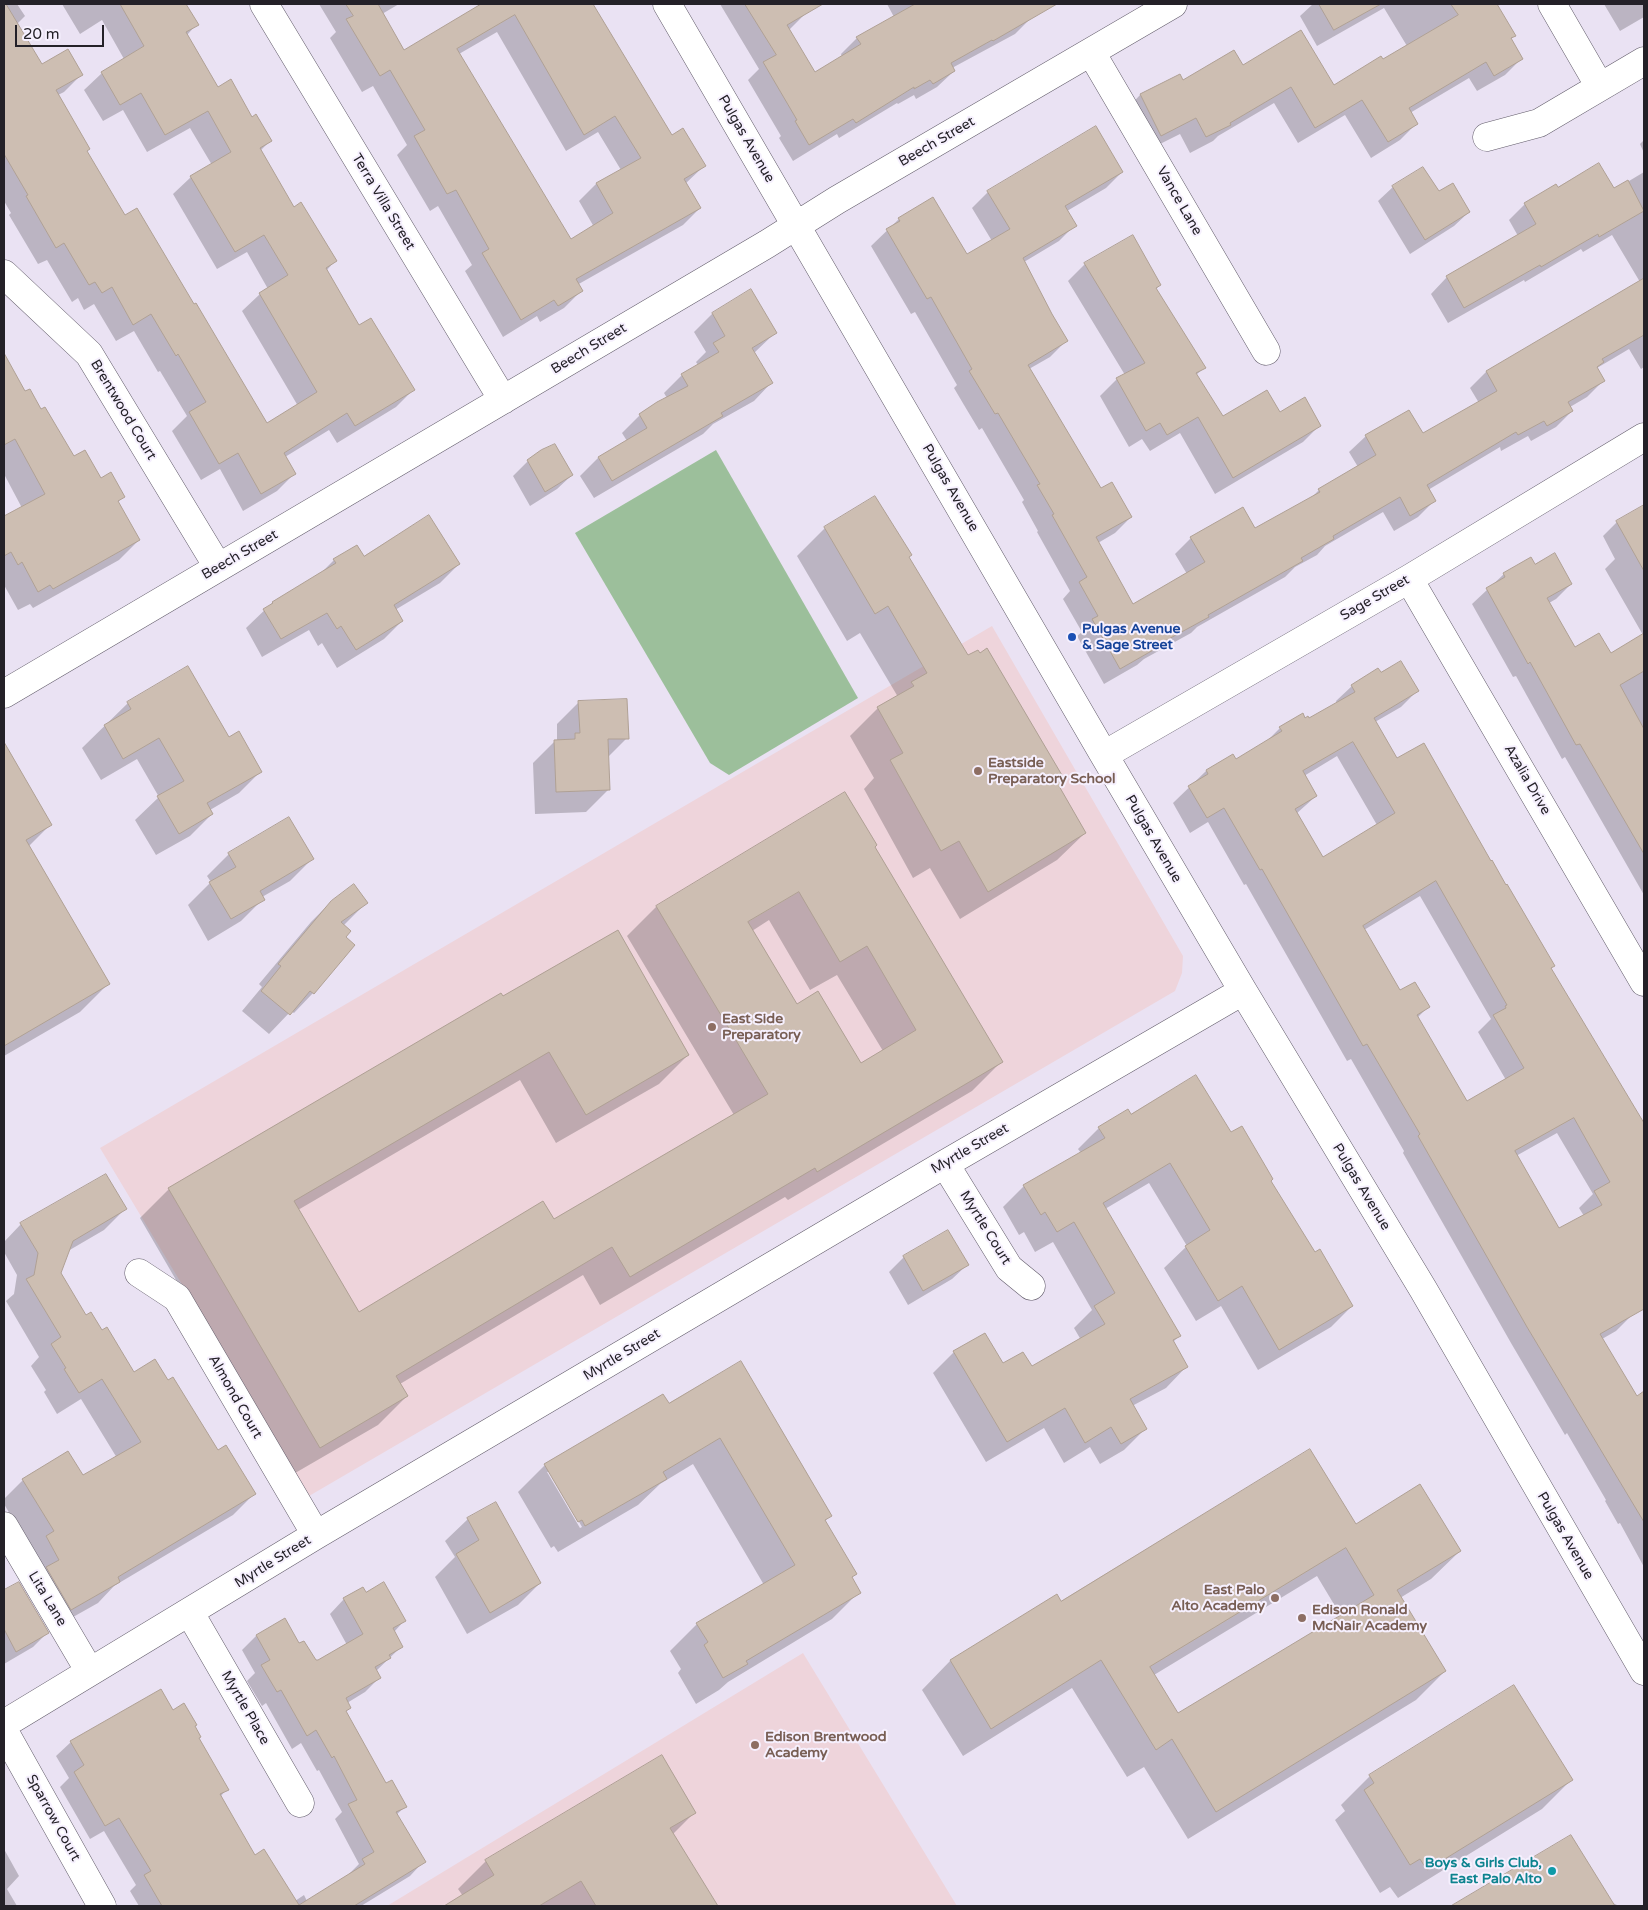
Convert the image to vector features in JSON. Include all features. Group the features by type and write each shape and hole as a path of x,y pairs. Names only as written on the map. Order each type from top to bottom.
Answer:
{"street":[{"name":"Terra Villa Street","path":"264,4 503,400"},
{"name":"Pulgas Avenue","path":"667,4 1243,992 1423,1289 1644,1671"},
{"name":"Beech Street","path":"4,694 767,244 796,224 1173,4"},
{"path":"1552,4 1600,86"},
{"name":"Vance Lane","path":"1091,52 1266,351"},
{"path":"1487,137 1539,123 1644,61"},
{"name":"Brentwood Court","path":"4,274 89,354 218,567"},
{"name":"Sage Street","path":"1104,754 1409,579 1644,437"},
{"name":"Azalia Drive","path":"1409,579 1644,982"},
{"name":"Myrtle Street","path":"4,1724 316,1535 945,1164 1243,992"},
{"name":"Myrtle Court","path":"945,1164 1009,1268 1031,1286"},
{"name":"Almond Court","path":"139,1274 177,1298 316,1535"},
{"name":"Lita Lane","path":"4,1526 90,1672"},
{"name":"Myrtle Place","path":"190,1613 300,1803"},
{"name":"Sparrow Court","path":"4,1731 102,1906"}],"shaded area":[{"name":"East Side Preparatory","path":"992,626 1183,956 1182,973 1175,991 309,1496 100,1148"},
{"name":"Edison Brentwood Academy","path":"803,1653 957,1906 387,1906"}],"green space":[{"path":"716,450 858,698 729,775 710,763 575,533"}],"building":[{"path":"4,4 6,4 42,64 68,49 83,75 56,90 90,149 87,151 125,215 137,208 267,423 317,392 259,293 288,275 264,235 235,252 190,176 231,152 208,111 165,135 141,93 120,105 101,72 144,46 120,4 186,4 199,25 186,32 218,87 231,79 252,117 256,114 272,141 260,148 294,207 301,202 337,261 326,268 359,325 371,318 415,390 355,426 347,413 284,453 296,474 261,494 238,453 219,464 189,412 206,402 178,354 176,356 151,314 133,325 112,287 102,293 95,282 89,285 64,243 56,248 4,154"},
{"path":"346,4 378,4 404,50 481,4 593,4 672,135 683,128 706,166 684,179 701,208 576,279 583,291 558,306 554,300 521,320 482,253 489,249 456,190 447,194 414,136 425,130 390,70 380,76 346,19 353,16","holes":["515,15 584,135 615,116 641,158 596,183 613,213 571,239 457,49"]},
{"path":"745,4 823,4 787,25 815,72 861,44 856,37 915,4 1057,4 951,63 955,71 933,84 930,80 914,89 914,87 856,123 853,119 809,145 795,121 797,120 763,62 776,55"},
{"path":"1319,4 1381,4 1334,30"},
{"path":"1451,4 1497,4 1516,36 1511,38 1523,59 1494,76 1486,62 1409,108 1418,124 1388,142 1362,100 1315,128 1291,87 1230,123 1231,125 1206,137 1196,118 1161,136 1140,94 1180,74 1183,80 1234,50 1243,65 1301,30 1334,85 1381,56 1383,59 1458,15"},
{"path":"1096,126 1123,172 1065,206 1077,226 1023,258 1068,341 1028,365 1101,488 1112,482 1132,517 1096,537 1133,604 1205,562 1190,537 1243,507 1255,528 1320,492 1318,489 1376,455 1365,435 1409,410 1423,433 1497,391 1486,371 1644,278 1644,335 1602,359 1604,362 1597,367 1605,381 1568,402 1573,411 1547,426 1544,421 1518,435 1516,432 1427,485 1436,501 1410,516 1400,497 1333,536 1334,539 1301,558 1303,561 1208,615 1209,617 1154,647 1155,649 1120,669 1092,619 1098,616 1079,582 1087,577 1052,515 1054,514 1037,485 1040,484 998,413 995,414 969,371 972,369 931,297 927,299 886,229 900,221 898,218 933,197 967,254 1010,229 987,191"},
{"path":"1599,163 1614,188 1628,180 1644,211 1599,237 1598,234 1541,267 1540,265 1464,308 1446,276 1536,224 1524,203 1556,184 1558,187"},
{"path":"1423,167 1439,191 1453,183 1470,212 1425,240 1392,186"},
{"path":"1133,235 1161,285 1156,288 1206,368 1196,373 1223,416 1267,390 1280,412 1305,397 1321,426 1233,478 1198,417 1167,435 1160,423 1146,431 1116,378 1145,363 1084,263"},
{"path":"751,289 777,333 752,348 773,383 721,413 723,416 612,481 598,457 647,428 639,414 688,386 681,374 719,352 713,343 725,336 712,313"},
{"path":"4,353 25,391 30,389 41,409 45,407 74,456 85,450 101,478 111,472 125,497 118,501 140,540 53,589 50,585 38,592 22,562 18,565 11,552 4,556 4,516 45,494 15,439 4,445"},
{"path":"555,444 573,475 545,492 527,460 541,450"},
{"name":"Eastside Preparatory School","path":"875,496 912,555 909,557 968,655 978,650 980,653 987,648 1066,782 1059,786 1086,833 988,892 959,841 941,851 890,760 903,753 877,707 914,686 911,682 927,673 888,606 875,614 824,527"},
{"path":"1644,505 1644,571 1616,521"},
{"path":"429,515 460,564 394,605 403,621 356,650 341,626 337,629 327,613 281,639 263,609 336,563 333,559 357,545 364,556"},
{"path":"1555,553 1572,584 1547,598 1575,647 1599,633 1611,653 1644,633 1644,671 1620,685 1644,729 1644,854 1580,744 1576,745 1486,588 1505,577 1503,573 1531,557 1535,564"},
{"path":"1401,661 1419,691 1374,718 1397,758 1424,743 1491,861 1507,884 1555,966 1551,968 1644,1123 1644,1309 1600,1334 1637,1396 1644,1391 1644,1522 1527,1327 1418,1136 1420,1134 1367,1044 1363,1046 1262,869 1260,870 1224,808 1207,818 1188,786 1208,774 1206,770 1233,754 1236,759 1282,731 1279,727 1303,713 1305,718 1308,716 1309,718 1355,692 1351,685 1378,668 1381,672","holes":["1353,742 1395,813 1323,857 1295,809 1317,796 1303,771","1436,881 1507,1005 1505,1006 1506,1008 1493,1015 1524,1068 1467,1101 1417,1015 1430,1007 1415,982 1400,990 1363,926","1574,1118 1610,1182 1594,1191 1602,1205 1559,1228 1515,1151"]},
{"path":"188,666 229,737 239,731 262,772 207,803 213,814 179,834 157,796 184,781 159,738 123,759 104,725 131,709 127,702"},
{"path":"627,699 629,739 608,739 610,790 556,792 554,740 575,739 575,733 580,733 578,701"},
{"path":"4,742 52,825 26,840 110,984 4,1046"},
{"path":"845,792 877,845 875,847 1003,1062 817,1172 815,1168 630,1277 612,1247 396,1376 408,1396 320,1448 168,1188 501,993 503,996 618,930 689,1055 586,1115 549,1052 294,1201 359,1312 543,1201 554,1219 768,1094 656,906","holes":["799,892 840,962 867,946 916,1030 861,1063 818,991 797,1004 748,922"]},
{"path":"289,817 314,859 260,891 265,900 231,919 209,882 236,867 228,853"},
{"path":"354,884 368,903 341,922 351,931 346,937 355,945 314,994 310,991 290,1015 261,991 281,966 278,964 331,901"},
{"path":"1196,1075 1231,1132 1242,1126 1273,1179 1271,1181 1315,1252 1320,1249 1353,1306 1279,1350 1242,1286 1218,1301 1185,1246 1210,1230 1170,1163 1103,1203 1181,1336 1173,1340 1188,1367 1130,1399 1147,1429 1121,1444 1111,1427 1085,1443 1065,1408 1007,1442 953,1351 985,1333 1003,1363 1023,1352 1032,1366 1105,1324 1094,1306 1115,1293 1074,1222 1057,1232 1045,1212 1041,1215 1023,1185 1105,1138 1098,1127 1128,1109 1131,1114"},
{"path":"106,1174 127,1209 73,1241 61,1273 86,1315 91,1312 102,1330 107,1327 134,1372 155,1359 168,1380 173,1377 218,1450 226,1445 256,1494 118,1577 120,1582 71,1610 46,1567 59,1560 46,1536 54,1531 22,1479 68,1451 83,1475 141,1442 102,1379 79,1393 64,1369 66,1368 51,1344 61,1337 26,1279 34,1275 38,1253 20,1223"},
{"path":"948,1230 969,1265 923,1291 903,1256"},
{"path":"741,1361 832,1516 825,1520 857,1574 852,1577 861,1593 746,1661 748,1664 723,1678 704,1645 708,1642 696,1623 795,1565 720,1438 663,1472 667,1479 585,1526 582,1520 578,1522 544,1464 663,1394 669,1403"},
{"path":"1310,1449 1356,1524 1420,1484 1461,1551 1397,1590 1446,1671 1216,1812 1172,1739 1156,1750 1101,1660 991,1729 950,1660 1057,1594 1061,1601","holes":["1346,1548 1374,1595 1178,1713 1150,1667"]},
{"path":"496,1502 541,1583 490,1613 456,1554 479,1540 467,1518"},
{"path":"19,1582 49,1633 16,1652 4,1629 4,1590"},
{"path":"384,1582 406,1621 393,1628 403,1647 389,1655 391,1658 375,1667 381,1678 346,1698 351,1708 346,1711 386,1783 392,1780 407,1807 396,1812 426,1862 354,1906 162,1906 144,1875 151,1871 119,1818 105,1826 74,1772 84,1765 70,1741 161,1689 173,1710 184,1703 197,1725 195,1726 201,1737 199,1738 229,1790 220,1794 255,1855 264,1849 299,1905 365,1864 362,1859 374,1852 348,1804 357,1800 334,1756 332,1758 316,1730 307,1736 281,1690 277,1692 261,1665 270,1660 256,1635 285,1618 299,1643 304,1641 316,1660 318,1660 363,1634 343,1598 363,1587 366,1592"},
{"path":"1514,1685 1573,1780 1427,1870 1420,1859 1410,1865 1364,1790 1374,1783 1369,1775"},
{"path":"662,1755 696,1813 670,1828 718,1906 596,1906 581,1881 539,1906 444,1906 494,1875 485,1860"},
{"name":"Boys & Girls Club, East Palo Alto","path":"1571,1835 1615,1906 1451,1906"}],"place":[{"name":"Pulgas Avenue & Sage Street","path":"1072,637"},
{"name":"Eastside Preparatory School","path":"978,771"},
{"name":"East Side Preparatory","path":"712,1027"},
{"name":"East Palo Alto Academy","path":"1275,1598"},
{"name":"Edison Ronald McNair Academy","path":"1302,1618"},
{"name":"Edison Brentwood Academy","path":"755,1745"},
{"name":"Boys & Girls Club, East Palo Alto","path":"1552,1871"}]}
